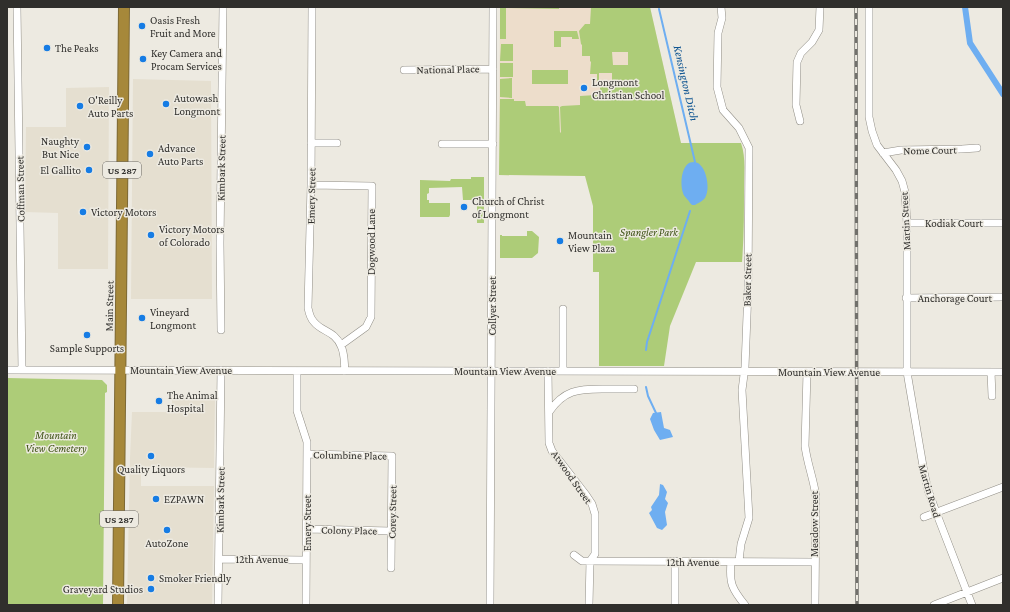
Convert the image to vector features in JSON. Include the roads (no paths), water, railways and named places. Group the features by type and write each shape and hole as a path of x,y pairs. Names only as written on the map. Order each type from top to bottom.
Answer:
{"highway":[{"name":"Main Street","path":"118,605 124,7"}],"street":[{"name":"Coffman Street","path":"17,7 22,370"},
{"name":"Kimbark Street","path":"221,330 220,243 223,7"},
{"name":"Emery Street","path":"312,7 311,185 308,308 314,323 331,333 341,345"},
{"name":"Collyer Street","path":"490,605 493,7"},
{"name":"Baker Street","path":"721,7 722,18 718,33 717,87 723,110 739,128 749,148 748,289 742,390 749,518 741,544 739,562"},
{"path":"800,121 796,105 797,62 801,54 812,42 819,30 820,7"},
{"name":"Martin Street","path":"869,7 869,118 872,132 877,144 902,180 905,192 907,223 907,372"},
{"name":"National Place","path":"404,70 493,69"},
{"path":"311,143 337,143"},
{"path":"442,144 493,144"},
{"name":"Nome Court","path":"883,153 901,150 962,150 977,148"},
{"name":"Dogwood Lane","path":"311,185 372,186 371,317 366,327 341,345"},
{"name":"Kodiak Court","path":"907,223 1002,223"},
{"name":"Anchorage Court","path":"906,298 1003,298"},
{"path":"563,309 563,371"},
{"path":"341,345 345,371"},
{"name":"Mountain View Avenue","path":"7,370 1003,372"},
{"name":"Kimbark Street","path":"218,605 221,370"},
{"name":"Emery Street","path":"298,371 297,411 307,442 306,605"},
{"name":"Atwood Street","path":"548,371 549,443 552,451 592,504 595,514 595,554 590,561 589,605"},
{"name":"Meadow Street","path":"807,372 805,446 816,498 814,605"},
{"name":"Martin Road","path":"907,372 928,490 972,605"},
{"path":"991,372 992,396"},
{"path":"548,412 555,403 574,391 584,389 634,389"},
{"name":"Columbine Place","path":"307,454 392,456"},
{"name":"Corey Street","path":"391,568 392,456"},
{"path":"924,517 1003,487"},
{"name":"Colony Place","path":"306,529 391,531"},
{"name":"12th Avenue","path":"574,555 582,561 814,562"},
{"name":"12th Avenue","path":"219,559 306,560"},
{"path":"675,562 675,605"},
{"path":"731,562 730,575 732,584 736,594 745,605"},
{"path":"934,605 1003,578"}],"water":[{"path":"695,162 702,167 705,172 708,188 705,198 695,205 692,205 682,190 681,181 686,165"},
{"path":"661,412 664,428 670,430 673,437 660,440 650,419 653,413"},
{"path":"660,484 663,485 667,492 665,499 668,503 665,512 667,525 662,530 657,528 649,513 659,495"}],"waterway":[{"path":"965,7 970,43 1003,94"},
{"name":"Kensington Ditch","path":"659,9 695,162"},
{"name":"Kensington Ditch","path":"646,350 647,342 690,211"},
{"name":"Kensington Ditch","path":"646,387 648,396 656,413"}],"railway":[{"path":"856,7 857,605"}],"place":[{"name":"Oasis Fresh Fruit and More","path":"142,26"},
{"name":"The Peaks","path":"47,48"},
{"name":"Key Camera and Procam Services","path":"143,59"},
{"name":"Longmont Christian School","path":"584,88"},
{"name":"Autowash Longmont","path":"166,104"},
{"name":"O'Reilly Auto Parts","path":"80,106"},
{"name":"Naughty But Nice","path":"87,147"},
{"name":"Advance Auto Parts","path":"150,154"},
{"name":"El Gallito","path":"89,170"},
{"name":"Church of Christ of Longmont","path":"464,207"},
{"name":"Victory Motors","path":"83,212"},
{"name":"Victory Motors of Colorado","path":"151,235"},
{"name":"Mountain View Plaza","path":"560,241"},
{"name":"Vineyard Longmont","path":"142,318"},
{"name":"Sample Supports","path":"87,335"},
{"name":"The Animal Hospital","path":"159,401"},
{"name":"Quality Liquors","path":"151,456"},
{"name":"EZPAWN","path":"156,499"},
{"name":"AutoZone","path":"167,530"},
{"name":"Smoker Friendly","path":"151,578"},
{"name":"Graveyard Studios","path":"151,589"}],"park label":[{"name":"Spangler Park","path":"649,232"},
{"name":"Mountain View Cemetery","path":"56,441"}]}
